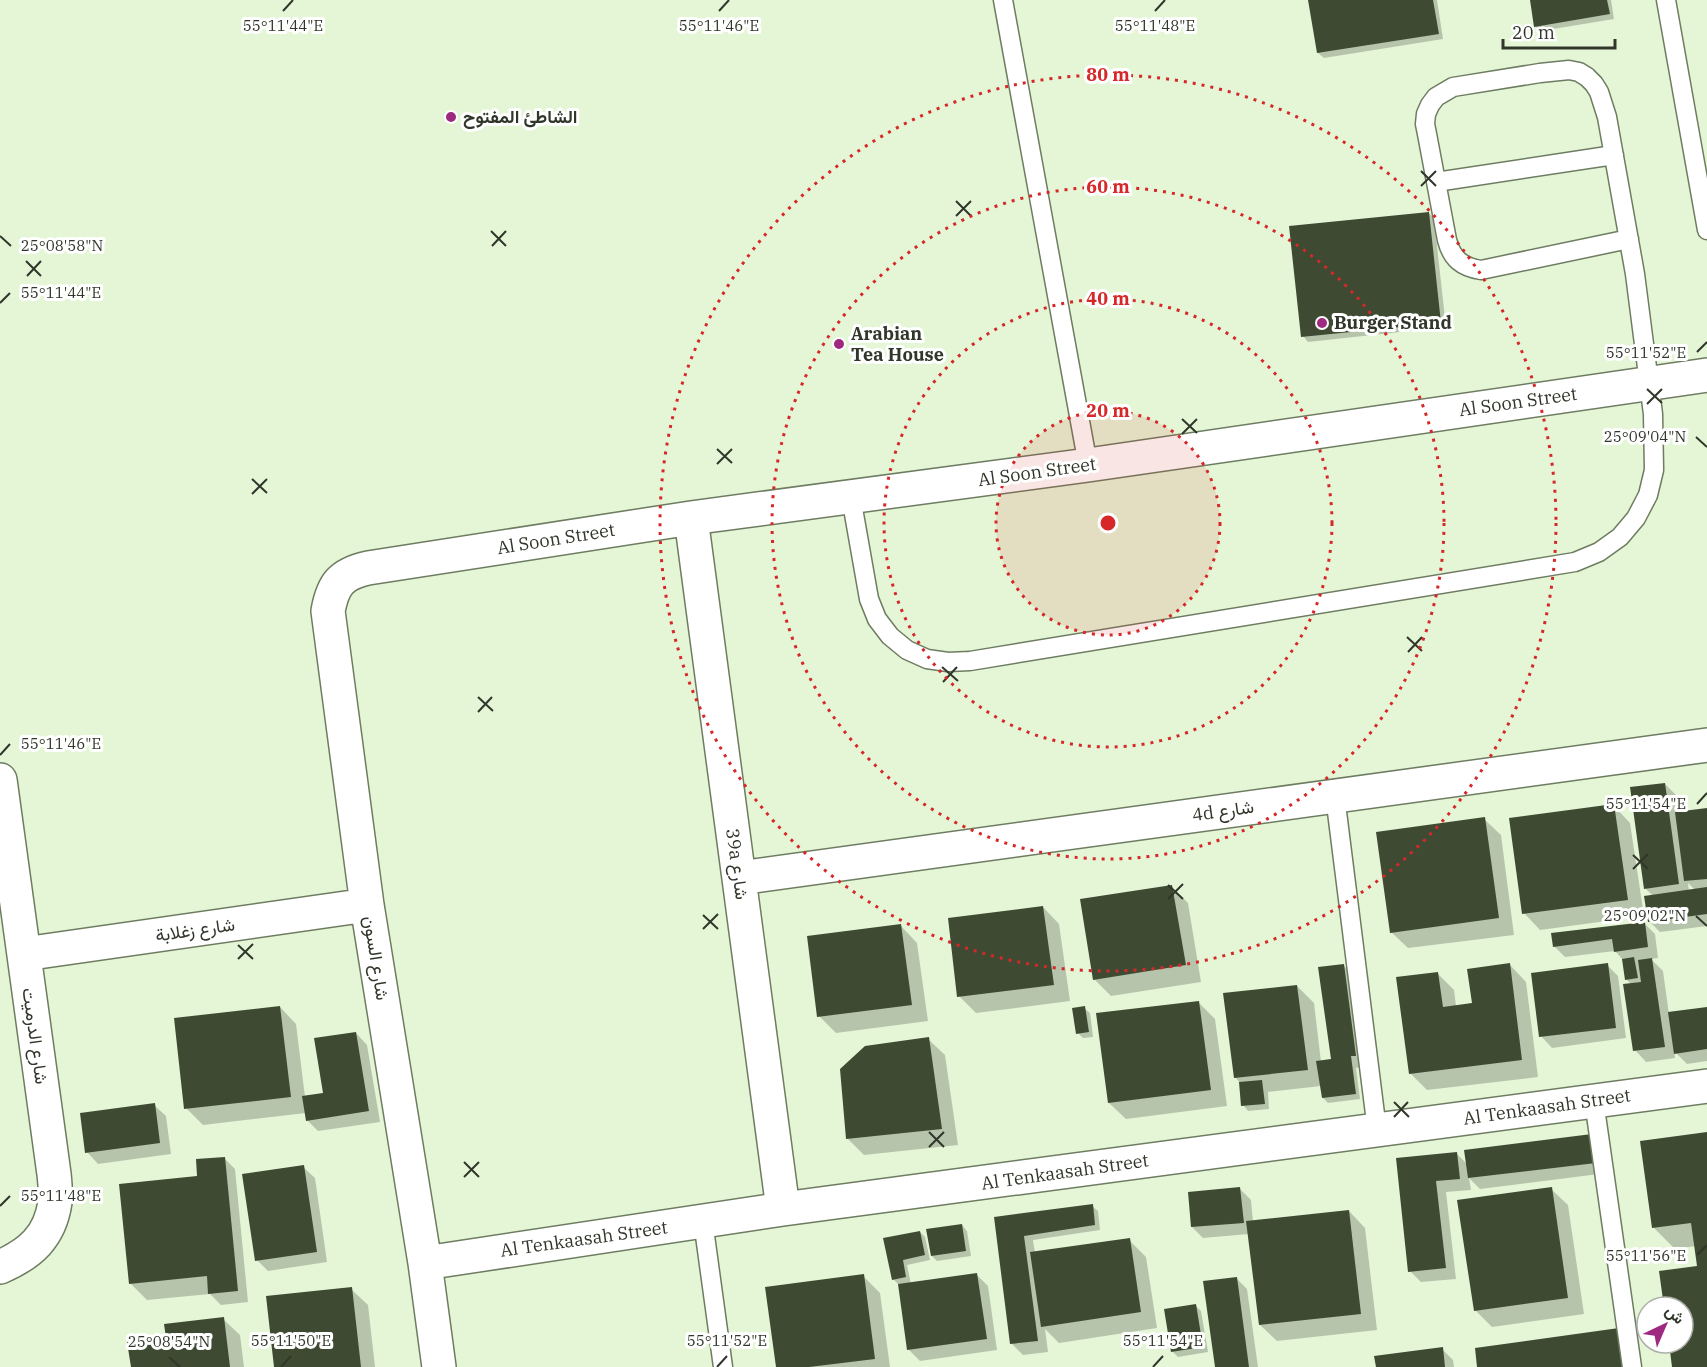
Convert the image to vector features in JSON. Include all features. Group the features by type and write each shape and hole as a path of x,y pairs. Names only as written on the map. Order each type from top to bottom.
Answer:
{"street":[{"name":"Al Soon Street","path":"368,568 691,518 1088,465 1707,375"},
{"name":"39a شارع","path":"691,518 783,1209"},
{"name":"شارع السون","path":"368,568 352,572 339,581 331,595 328,611 367,905 425,1263 439,1367"},
{"name":"4d شارع","path":"739,878 1707,745"},
{"name":"شارع الدرميت","path":"0,780 54,1174 55,1202 50,1224 38,1243 20,1258 0,1267"},
{"name":"شارع زغلابة","path":"24,954 367,905"},
{"name":"Al Tenkaasah Street","path":"425,1263 783,1209 1707,1086"}],"lane":[{"path":"1003,0 1088,465"},
{"path":"1666,0 1707,230"},
{"path":"851,497 869,599 877,619 890,636 907,650 927,659 948,662 969,661 1575,562 1599,552 1620,537 1636,518 1648,495 1654,470 1653,414 1649,382 1629,239 1607,117 1594,84 1579,72 1569,70 1453,87 1436,97 1426,114 1425,124 1449,249 1462,264 1481,270 1629,239"},
{"path":"1436,182 1614,156"},
{"path":"1335,796 1377,1130"},
{"path":"1594,1101 1632,1367"},
{"path":"703,1221 723,1367"}],"building":[{"path":"1308,0 1433,0 1439,34 1317,53"},
{"path":"1530,0 1607,0 1610,14 1534,27"},
{"path":"1429,212 1441,323 1301,337 1289,226"},
{"path":"1665,783 1679,884 1644,889 1630,787"},
{"path":"1614,804 1628,900 1522,914 1509,818"},
{"path":"1707,808 1707,879 1684,881 1675,812"},
{"path":"1485,817 1499,918 1390,933 1376,832"},
{"path":"1172,885 1186,965 1093,980 1080,899"},
{"path":"1707,887 1707,914 1648,922 1644,896"},
{"path":"1043,906 1054,985 957,997 948,918"},
{"path":"1645,922 1648,947 1614,952 1612,939 1553,947 1551,933"},
{"path":"901,924 912,1005 817,1017 807,936"},
{"path":"1634,957 1638,978 1625,980 1622,959"},
{"path":"1652,958 1665,1047 1633,1051 1623,984 1641,982 1638,960"},
{"path":"1510,963 1522,1060 1409,1074 1396,977 1438,972 1443,1007 1472,1003 1467,969"},
{"path":"1608,963 1616,1028 1539,1037 1531,973"},
{"path":"1344,964 1356,1056 1351,1056 1356,1094 1322,1098 1316,1061 1331,1059 1318,967"},
{"path":"1297,985 1308,1070 1234,1078 1223,993"},
{"path":"1199,1001 1211,1090 1108,1103 1096,1013"},
{"path":"280,1006 291,1097 184,1109 174,1018"},
{"path":"1085,1006 1089,1032 1076,1034 1072,1008"},
{"path":"1707,1007 1707,1049 1674,1054 1668,1012"},
{"path":"356,1032 369,1111 306,1121 302,1096 323,1093 314,1038"},
{"path":"929,1037 942,1129 846,1139 840,1069 865,1046"},
{"path":"1262,1080 1265,1104 1241,1106 1239,1082"},
{"path":"155,1103 160,1143 85,1153 80,1113"},
{"path":"1707,1132 1707,1367 1672,1367 1670,1355 1695,1355 1695,1295 1662,1295 1659,1271 1697,1266 1691,1223 1652,1228 1640,1141"},
{"path":"1592,1134 1596,1163 1468,1178 1464,1150"},
{"path":"1457,1152 1460,1179 1436,1181 1446,1268 1408,1272 1396,1158"},
{"path":"225,1157 238,1291 208,1294 207,1276 129,1284 119,1184 197,1176 196,1159"},
{"path":"304,1165 317,1252 255,1261 242,1174"},
{"path":"1240,1187 1244,1223 1191,1227 1188,1192"},
{"path":"1552,1187 1568,1298 1474,1311 1457,1200"},
{"path":"1093,1204 1095,1225 1024,1236 1038,1341 1010,1344 994,1217"},
{"path":"1349,1210 1361,1314 1259,1325 1246,1221"},
{"path":"962,1224 966,1251 931,1256 926,1229"},
{"path":"920,1231 925,1255 903,1260 906,1277 892,1280 883,1238"},
{"path":"1130,1238 1141,1312 1041,1327 1030,1252"},
{"path":"977,1273 987,1339 907,1350 898,1284"},
{"path":"864,1274 875,1359 809,1367 776,1367 765,1287"},
{"path":"1237,1277 1249,1367 1215,1367 1203,1281"},
{"path":"352,1287 361,1367 274,1367 266,1296"},
{"path":"1196,1304 1203,1347 1171,1352 1164,1309"},
{"path":"224,1317 230,1367 131,1367 127,1342 166,1338 164,1324"},
{"path":"1619,1328 1625,1367 1477,1367 1475,1348"},
{"path":"1443,1347 1445,1367 1376,1367 1374,1356"}],"place":[{"name":"الشاطئ المفتوح","path":"451,117"},
{"name":"Burger Stand","path":"1322,323"},
{"name":"Arabian Tea House","path":"839,344"}]}
